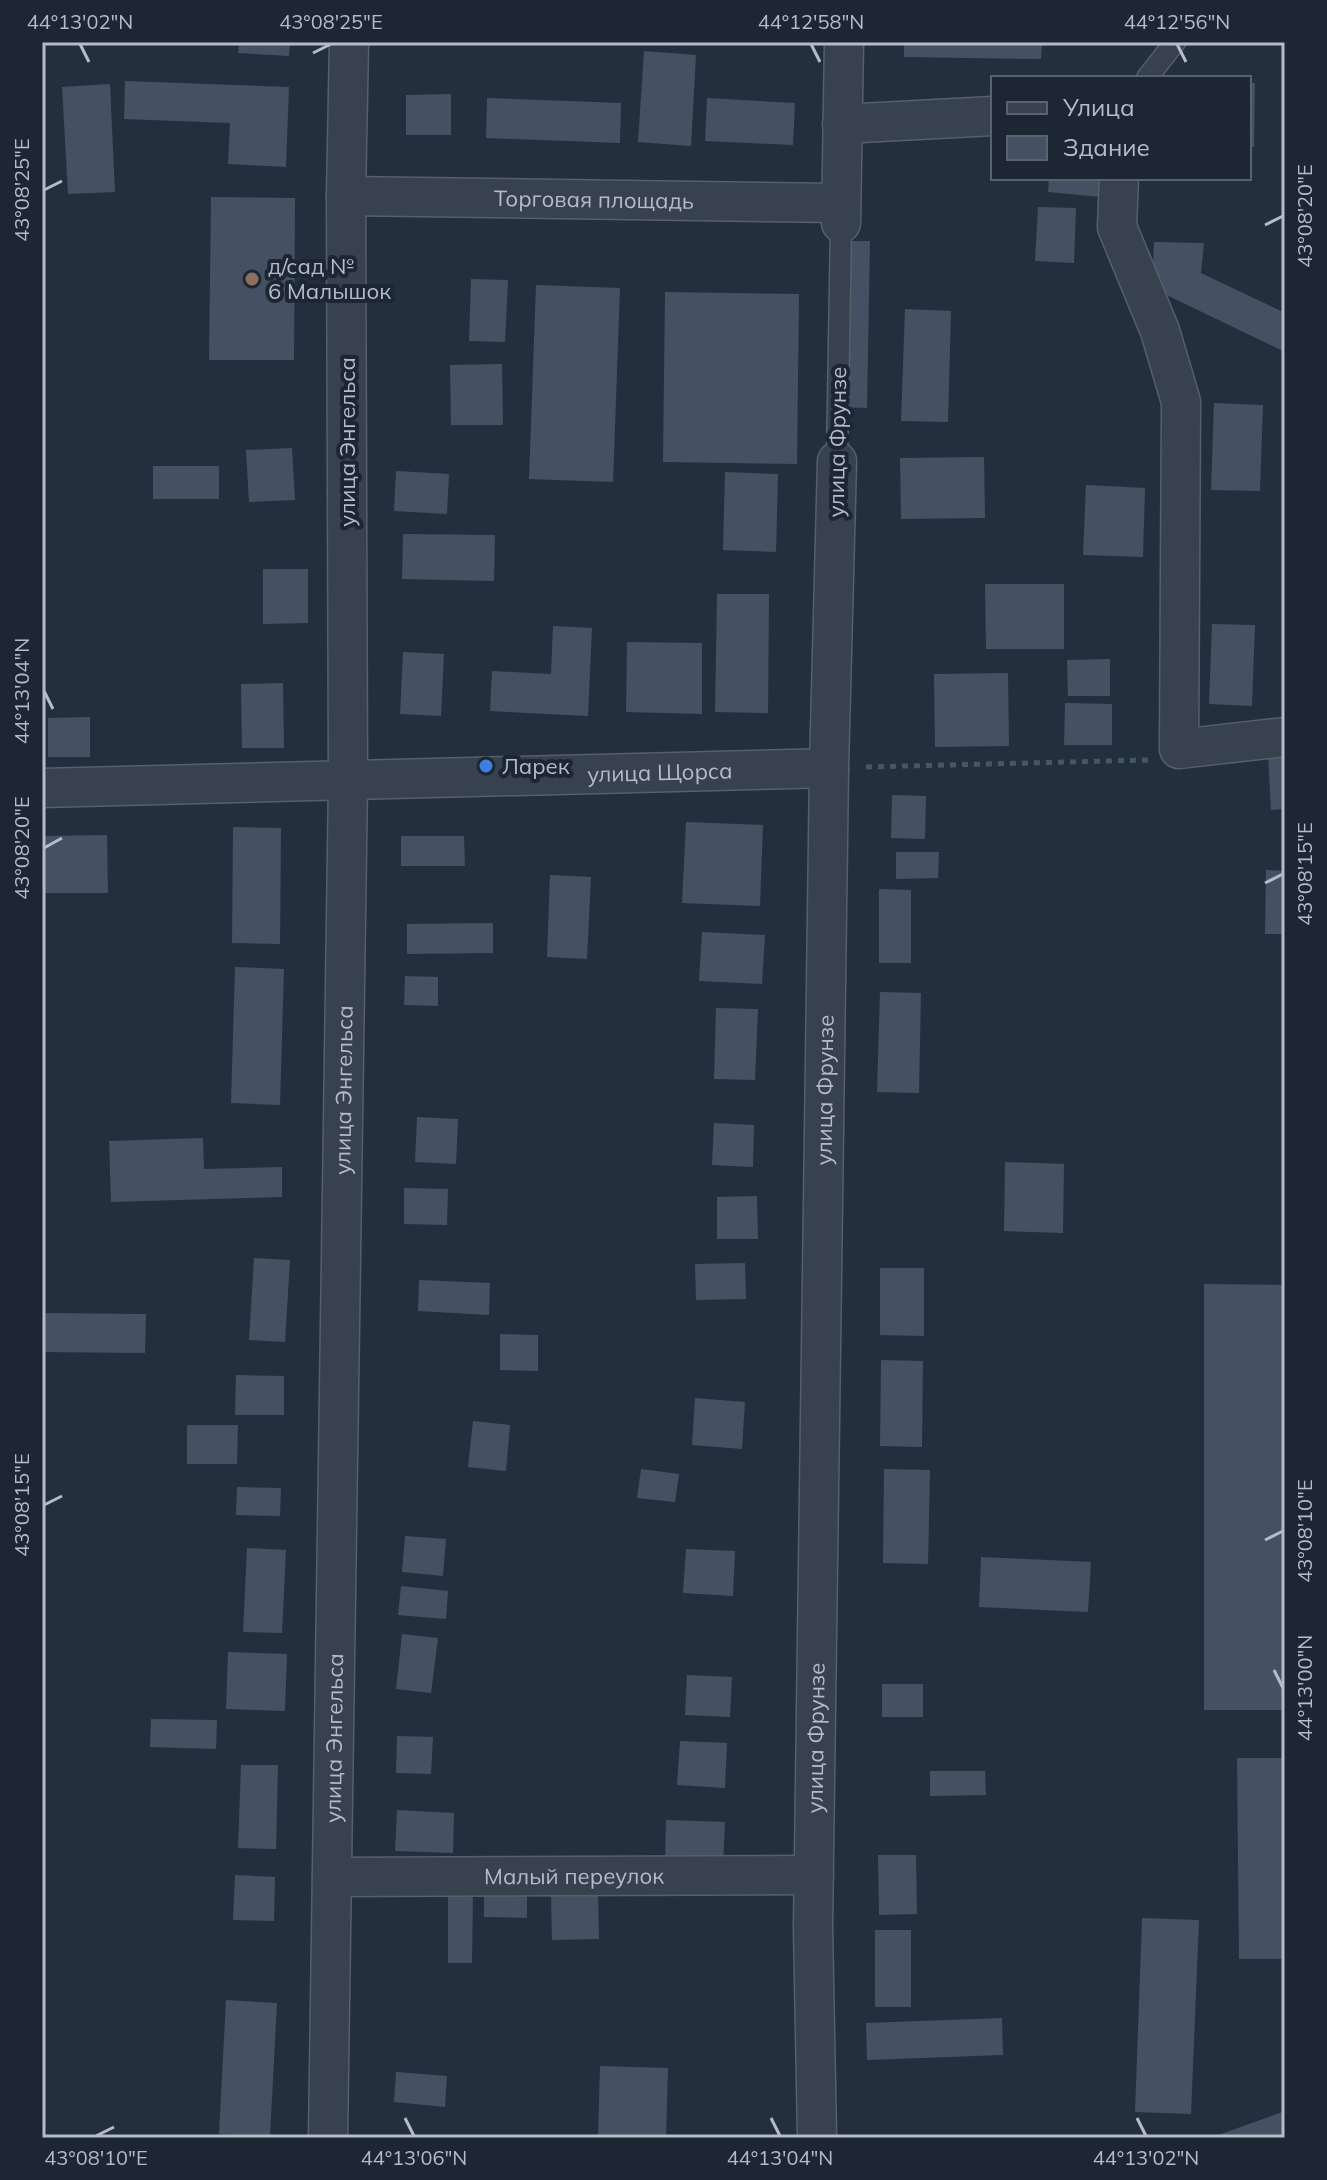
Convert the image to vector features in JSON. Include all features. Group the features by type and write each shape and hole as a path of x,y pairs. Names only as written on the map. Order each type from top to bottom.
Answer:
{"street":[{"name":"улица Энгельса","path":"328,2138 348,782 346,196 349,42"},
{"name":"улица Фрунзе","path":"841,213 844,42"},
{"path":"842,124 991,116"},
{"path":"1119,180 1117,227 1160,331 1181,402 1179,749 1285,737"},
{"name":"Торговая площадь","path":"346,196 841,213"},
{"name":"улица Фрунзе","path":"817,2138 814,1875 829,768 837,461"},
{"name":"улица Щорса","path":"42,788 829,768"},
{"name":"Малый переулок","path":"332,1877 814,1875"}],"lane":[{"path":"1149,76 1175,42"},
{"name":"улица Фрунзе","path":"837,461 841,213"}],"path":[{"path":"829,768 1164,760 1179,749"}],"building":[{"path":"239,42 290,42 289,56 238,53"},
{"path":"904,42 1042,42 1041,59 904,57"},
{"path":"644,51 696,55 691,146 638,142"},
{"path":"125,81 289,87 286,167 228,164 230,123 124,119"},
{"path":"1251,83 1255,83 1254,147 1251,147"},
{"path":"110,84 115,192 68,194 62,87"},
{"path":"451,94 451,135 406,135 406,95"},
{"path":"487,98 621,103 620,143 486,138"},
{"path":"707,98 795,103 793,145 705,141"},
{"path":"1049,180 1102,180 1101,197 1048,192"},
{"name":"д/сад № 6 Малышок","path":"211,197 295,198 294,360 209,360"},
{"path":"1038,207 1076,208 1074,263 1035,261"},
{"path":"838,241 870,241 867,408 835,407"},
{"path":"1154,242 1204,243 1201,273 1285,313 1285,352 1152,288"},
{"path":"471,279 508,280 505,342 469,341"},
{"path":"536,285 620,288 613,482 529,479"},
{"path":"665,292 799,294 797,464 663,462"},
{"path":"905,309 951,311 948,422 901,421"},
{"path":"502,364 503,425 451,425 450,365"},
{"path":"1214,403 1263,405 1260,491 1211,490"},
{"path":"292,448 295,500 249,502 246,450"},
{"path":"984,457 985,518 901,519 900,458"},
{"path":"153,466 219,466 219,499 153,499"},
{"path":"396,471 449,474 447,514 394,511"},
{"path":"725,472 778,474 776,552 723,550"},
{"path":"1086,485 1145,488 1143,557 1083,555"},
{"path":"403,534 495,535 494,581 402,579"},
{"path":"263,569 308,569 308,623 263,624"},
{"path":"985,584 1064,584 1064,649 986,649"},
{"path":"717,594 769,594 768,713 715,712"},
{"path":"1212,624 1255,625 1252,706 1209,704"},
{"path":"553,626 592,628 588,716 490,711 492,671 551,674"},
{"path":"627,642 702,643 702,714 626,712"},
{"path":"403,652 444,654 441,716 400,714"},
{"path":"1110,659 1110,696 1068,696 1067,660"},
{"path":"1008,673 1009,746 935,747 934,674"},
{"path":"283,683 284,748 242,748 241,684"},
{"path":"1065,703 1112,704 1112,745 1064,745"},
{"path":"90,717 90,757 48,757 48,718"},
{"path":"1285,755 1285,809 1271,810 1268,756"},
{"path":"892,795 926,796 925,839 891,838"},
{"path":"686,822 763,825 760,906 682,903"},
{"path":"233,827 281,828 280,944 232,943"},
{"path":"107,835 108,893 42,893 42,836"},
{"path":"401,836 464,836 465,866 401,866"},
{"path":"896,852 939,852 938,878 896,879"},
{"path":"1266,870 1285,871 1285,934 1265,934"},
{"path":"550,875 591,877 587,959 547,957"},
{"path":"879,889 911,890 911,963 879,963"},
{"path":"493,923 493,953 407,954 407,924"},
{"path":"702,932 765,935 762,984 699,981"},
{"path":"235,967 284,969 280,1105 231,1103"},
{"path":"405,976 438,977 438,1006 404,1005"},
{"path":"880,992 921,993 919,1093 877,1092"},
{"path":"716,1008 758,1009 755,1080 714,1079"},
{"path":"417,1117 458,1119 456,1164 415,1162"},
{"path":"714,1123 754,1125 753,1167 712,1165"},
{"path":"203,1138 204,1169 282,1167 282,1197 111,1202 109,1141"},
{"path":"1005,1162 1064,1164 1063,1233 1004,1231"},
{"path":"404,1188 448,1189 447,1225 404,1224"},
{"path":"757,1196 758,1239 717,1239 717,1197"},
{"path":"254,1258 290,1260 285,1342 249,1340"},
{"path":"745,1263 746,1299 696,1300 695,1264"},
{"path":"880,1268 924,1268 924,1336 880,1335"},
{"path":"419,1280 490,1283 489,1315 418,1311"},
{"path":"1204,1284 1285,1285 1285,1710 1204,1710"},
{"path":"42,1313 146,1314 145,1353 42,1352"},
{"path":"500,1334 538,1335 538,1371 500,1370"},
{"path":"881,1360 923,1361 922,1447 880,1446"},
{"path":"236,1375 284,1376 284,1415 235,1415"},
{"path":"695,1398 745,1402 742,1449 692,1445"},
{"path":"473,1421 510,1425 506,1471 468,1467"},
{"path":"187,1425 238,1425 237,1464 187,1464"},
{"path":"641,1469 679,1474 675,1502 637,1498"},
{"path":"884,1469 930,1470 928,1564 883,1563"},
{"path":"237,1487 281,1488 280,1516 236,1515"},
{"path":"405,1536 446,1539 443,1576 402,1572"},
{"path":"247,1548 286,1550 282,1633 243,1632"},
{"path":"686,1549 735,1551 733,1596 683,1593"},
{"path":"981,1557 1091,1562 1088,1612 979,1607"},
{"path":"401,1586 448,1591 446,1619 398,1615"},
{"path":"402,1634 438,1638 431,1693 396,1689"},
{"path":"228,1652 287,1654 285,1711 226,1709"},
{"path":"687,1675 732,1677 730,1717 685,1715"},
{"path":"882,1684 923,1684 923,1717 882,1717"},
{"path":"151,1719 217,1720 216,1749 150,1747"},
{"path":"397,1736 433,1737 431,1774 396,1773"},
{"path":"680,1741 727,1743 725,1788 677,1785"},
{"path":"1237,1758 1285,1758 1285,1959 1239,1959"},
{"path":"241,1765 278,1765 276,1849 238,1848"},
{"path":"930,1771 985,1771 986,1795 930,1796"},
{"path":"397,1810 454,1813 453,1853 395,1851"},
{"path":"666,1820 725,1822 723,1867 665,1865"},
{"path":"878,1855 916,1855 917,1914 879,1915"},
{"path":"235,1875 275,1877 274,1921 233,1920"},
{"path":"484,1885 527,1885 527,1918 484,1917"},
{"path":"473,1892 472,1963 448,1963 448,1893"},
{"path":"598,1893 599,1939 552,1940 551,1894"},
{"path":"1142,1918 1199,1920 1191,2114 1135,2112"},
{"path":"875,1930 911,1930 911,2007 875,2007"},
{"path":"226,2000 277,2003 270,2136 219,2134"},
{"path":"1002,2018 1003,2055 867,2060 866,2023"},
{"path":"600,2066 668,2068 666,2138 598,2138"},
{"path":"396,2072 447,2076 445,2107 394,2102"},
{"path":"1285,2111 1285,2138 1210,2138"}],"place":[{"name":"д/сад № 6 Малышок","path":"252,279"},
{"name":"Ларек","path":"486,766"}]}
